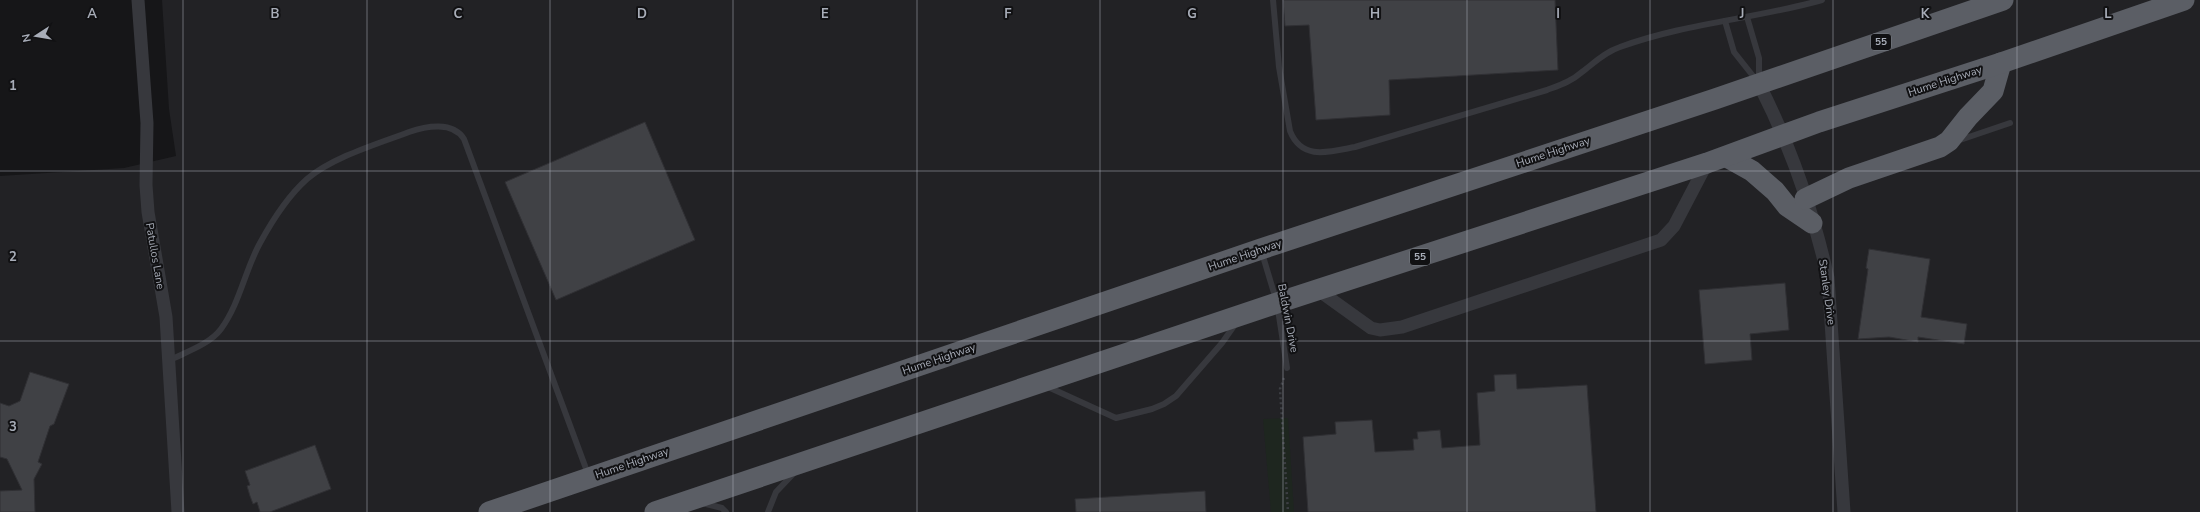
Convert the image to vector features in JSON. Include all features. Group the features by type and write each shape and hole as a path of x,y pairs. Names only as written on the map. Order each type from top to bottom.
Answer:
{"highway":[{"name":"Hume Highway","path":"489,512 1261,249 1759,84 2003,0"},
{"name":"Hume Highway","path":"655,512 1040,384 1277,303 1707,164 1784,135 2184,0"},
{"path":"1805,199 1849,178 1940,147 1949,140 1968,116 1993,91 2001,63"},
{"path":"1727,157 1752,171 1775,191 1787,206 1812,224"}],"street":[{"name":"Patullos Lane","path":"138,0 146,104 146,185 148,212 166,317 170,360 178,512"},
{"name":"Stanley Drive","path":"1759,84 1784,135 1822,253 1830,300 1844,512"},
{"path":"1318,290 1371,328 1380,330 1402,327 1661,240 1674,226 1707,164"}],"lane":[{"path":"1273,0 1280,74 1290,131 1294,141 1299,147 1308,151 1326,152 1355,147 1547,90 1568,82 1597,59 1619,47 1682,29 1787,10 1822,0"},
{"path":"1747,17 1759,58 1759,84"},
{"path":"1725,20 1734,52 1759,84"},
{"path":"1940,147 2010,123"},
{"path":"170,360 210,339 221,329 245,282 260,243 286,204 307,180 322,169 360,151 418,129 450,127 460,133 464,139 589,478"},
{"name":"Baldwin Drive","path":"1261,249 1277,303 1287,368"},
{"path":"1040,384 1116,418 1152,410 1176,396 1222,343 1242,315"},
{"path":"768,512 776,492 806,461"},
{"path":"691,500 722,508 726,512"}],"path":[{"path":"1287,368 1280,389 1288,512"}],"shaded area":[{"path":"162,0 2200,0 2200,512 0,512 0,176 124,168 176,156 169,109"},
{"path":"1288,418 1294,512 1271,512 1263,419"}],"building":[{"path":"1283,0 1555,0 1558,70 1389,80 1390,115 1316,120 1309,25 1285,26"},
{"path":"645,122 695,240 556,300 505,182"},
{"path":"1869,249 1930,259 1921,317 1967,324 1964,344 1918,337 1918,342 1889,337 1858,339 1868,269 1866,268"},
{"path":"1785,283 1789,330 1750,334 1752,360 1705,364 1699,290"},
{"path":"30,372 69,384 54,424 50,426 38,462 42,464 34,479 35,512 0,512 0,491 22,490 7,459 0,457 0,403 9,406 20,401"},
{"path":"1516,374 1517,389 1587,385 1596,512 1308,512 1303,437 1336,434 1335,422 1372,420 1375,452 1414,450 1413,439 1418,439 1417,432 1440,430 1442,448 1480,445 1477,393 1495,391 1494,375"},
{"path":"315,445 331,489 270,512 260,512 257,502 253,504 250,496 247,486 250,485 245,471"},
{"path":"1205,491 1206,512 1076,512 1075,499"}]}
